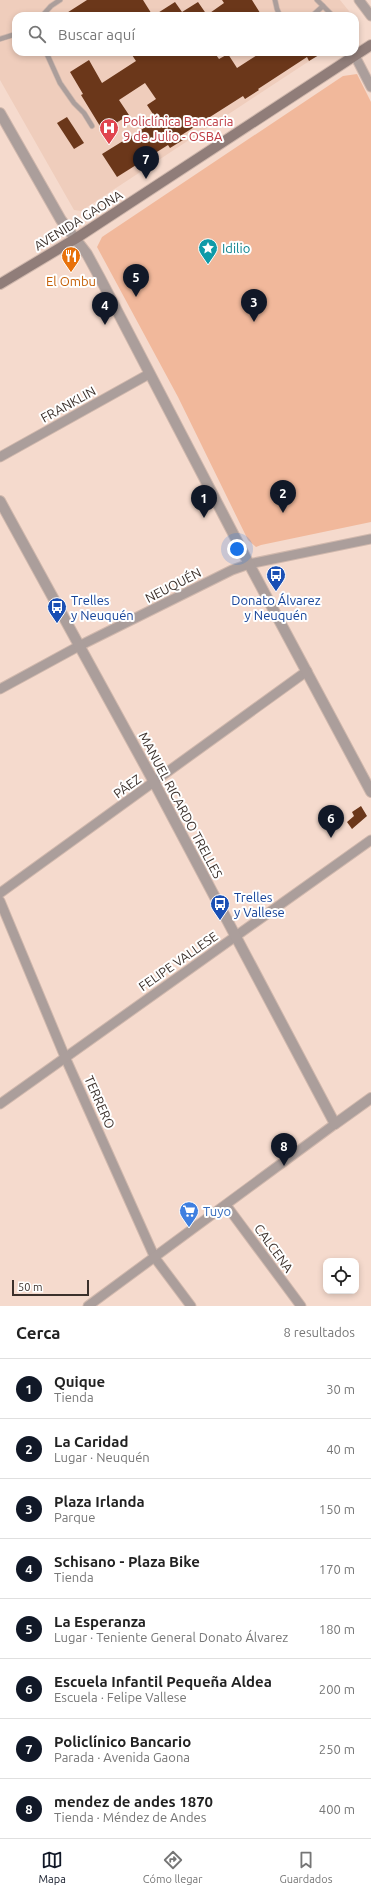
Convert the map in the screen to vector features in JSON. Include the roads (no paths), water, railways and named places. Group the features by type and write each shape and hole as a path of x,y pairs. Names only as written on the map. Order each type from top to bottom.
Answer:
{"main road":[{"name":"AVENIDA GAONA","path":"359,51 371,45"},
{"name":"AVENIDA GAONA","path":"0,284 75,239 351,56"}],"street":[{"path":"359,0 371,16"},
{"path":"355,56 371,87"},
{"path":"0,112 61,220 87,254 249,564 371,792"},
{"name":"FRANKLIN","path":"0,457 149,374"},
{"name":"MANUEL RICARDO TRELLES","path":"0,501 154,782 335,1124"},
{"name":"NEUQUÉN","path":"0,689 79,646 232,570 249,564 371,539"},
{"name":"PÁEZ","path":"0,893 307,671"},
{"name":"FELIPE VALLESE","path":"0,1104 371,840"},
{"name":"TERRERO","path":"0,901 65,1058 155,1258 191,1306"},
{"path":"88,1306 371,1098"},
{"name":"CALCENA","path":"226,1205 301,1306"}],"lane":[{"path":"45,12 50,6 60,0"},
{"path":"275,0 278,12"},
{"path":"317,0 329,12"},
{"path":"316,12 322,6"},
{"path":"0,39 12,35"},
{"path":"48,56 60,83 74,103 84,113 92,126"}],"place":[{"name":"Policlínica Bancaria 9 de Julio - OSBA","path":"109,145"},
{"name":"Policlínico Bancario","path":"146,179"},
{"name":"Idilio","path":"208,265"},
{"name":"El Ombu","path":"71,273"},
{"name":"La Esperanza","path":"136,297"},
{"name":"Plaza Irlanda","path":"254,322"},
{"name":"Schisano - Plaza Bike","path":"105,325"},
{"name":"La Caridad","path":"283,513"},
{"name":"Quique","path":"204,518"},
{"name":"Donato Álvarez y Neuquén","path":"276,592"},
{"name":"Trelles y Neuquén","path":"57,624"},
{"name":"Escuela Infantil Pequeña Aldea","path":"331,838"},
{"name":"Trelles y Vallese","path":"220,921"},
{"name":"mendez de andes 1870","path":"284,1166"},
{"name":"Tuyo","path":"189,1228"}]}
